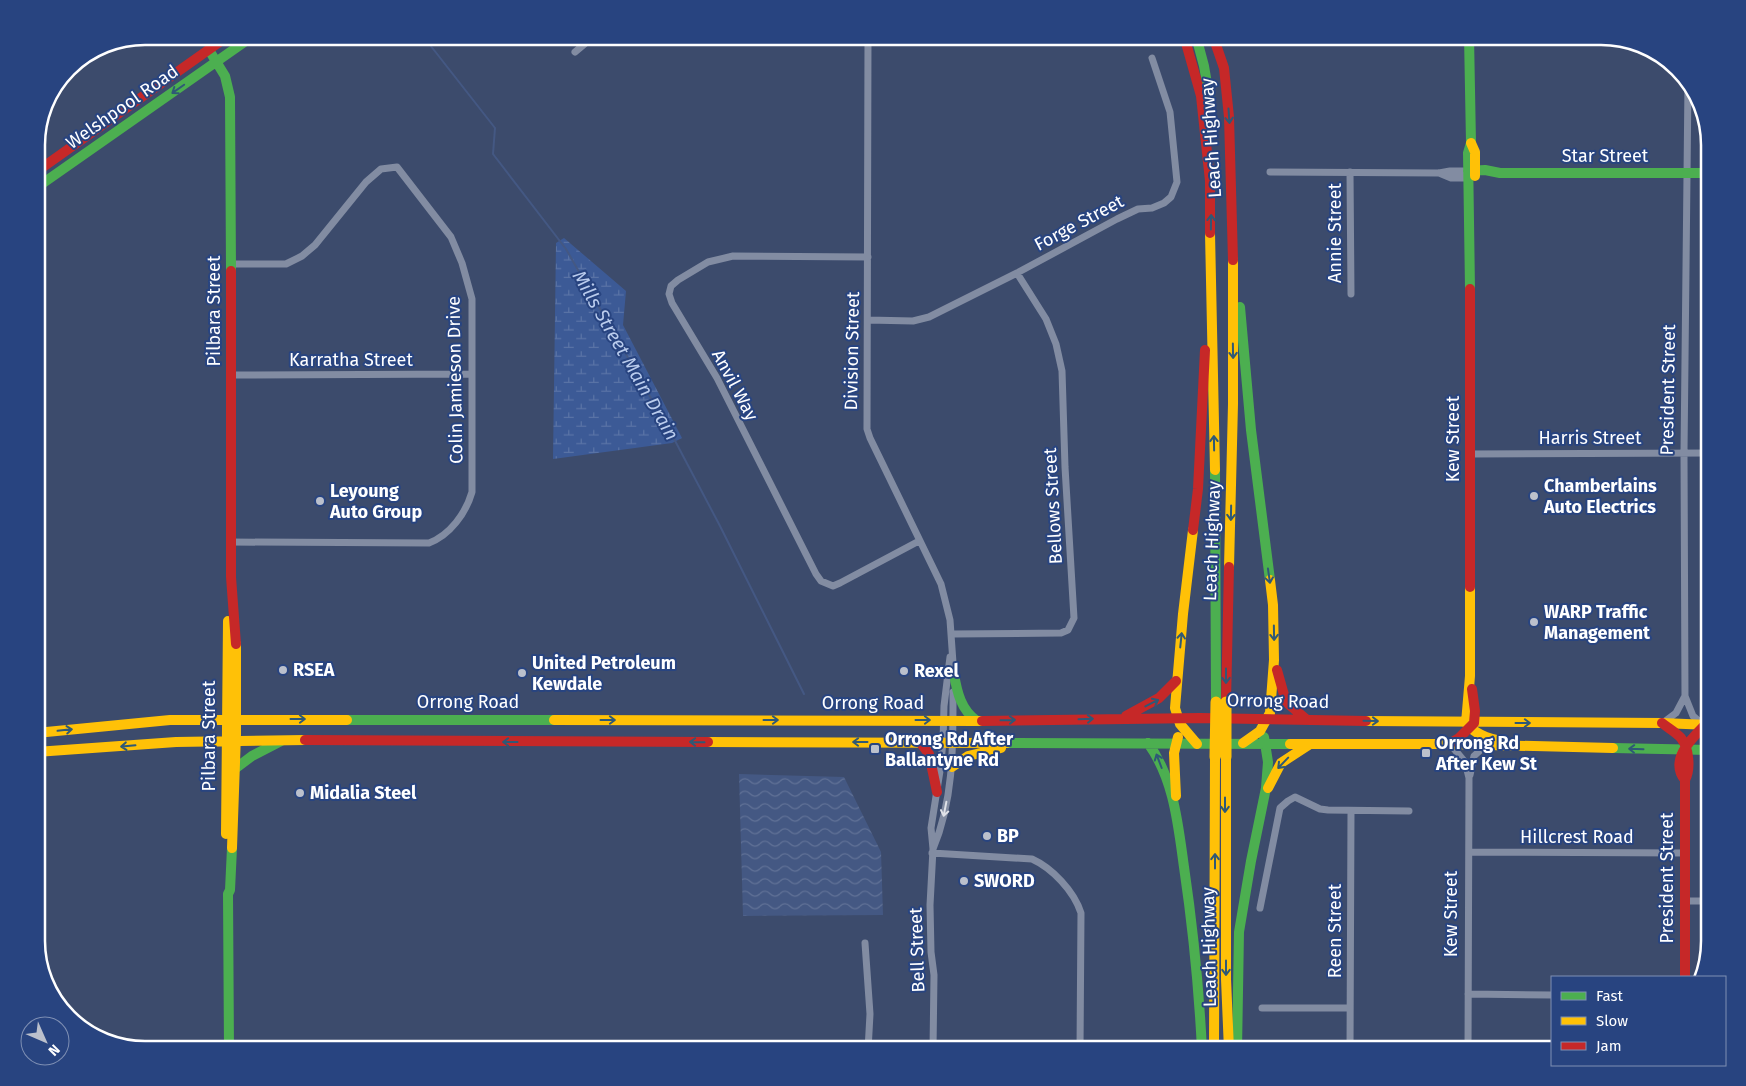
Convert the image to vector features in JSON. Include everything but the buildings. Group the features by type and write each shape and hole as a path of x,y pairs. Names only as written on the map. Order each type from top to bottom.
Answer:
{"main road":[{"name":"Welshpool Road","path":"45,166 216,45"},
{"name":"Welshpool Road","path":"45,182 240,45"},
{"path":"1187,45 1201,96 1210,181"},
{"path":"1198,45 1211,106 1213,146 1210,181"},
{"name":"Leach Highway","path":"1214,1041 1221,702 1233,414 1233,232 1229,116 1224,68 1216,45"},
{"name":"Kew Street","path":"1469,45 1471,143 1468,154 1471,174 1470,676 1475,711 1470,725"},
{"name":"Pilbara Street","path":"209,50 226,74 231,90 231,577 228,600 231,740 225,890 228,894"},
{"name":"Star Street","path":"1471,174 1485,170 1500,173 1701,173"},
{"name":"Leach Highway","path":"1210,181 1210,263 1221,702"},
{"path":"1233,232 1250,430 1273,605 1274,660 1268,718 1261,731 1250,740 1241,744"},
{"path":"1197,744 1176,718 1175,708 1176,682 1198,489 1210,263"},
{"path":"1274,660 1286,702 1306,719"},
{"path":"954,674 960,701 968,714 977,721"},
{"path":"1122,718 1158,700 1176,682"},
{"name":"Orrong Road","path":"45,732 170,720 977,721 1122,718 1268,718 1470,725 1701,725"},
{"path":"1176,815 1175,744 1183,729 1190,722 1200,718"},
{"path":"1237,1041 1236,976 1239,933 1248,877 1266,792 1268,753 1261,731 1242,718"},
{"name":"President Street","path":"1662,724 1680,737 1688,757 1688,775 1685,780 1685,976"},
{"path":"1449,744 1470,725 1485,738 1555,746"},
{"path":"1684,750 1688,742 1701,731"},
{"name":"Pilbara Street","path":"229,1041 228,894 230,890 236,768 231,740"},
{"path":"45,751 231,740 1487,744 1701,750"},
{"path":"236,768 246,758 284,740"},
{"path":"920,742 929,754 937,792"},
{"path":"952,768 970,755 1036,742"},
{"path":"1148,743 1157,755 1174,802 1190,904 1201,1041"},
{"path":"1266,792 1281,763 1310,744"},
{"name":"Leach Highway","path":"1220,756 1229,1041"}],"street":[{"path":"574,52 583,45"},
{"name":"Division Street","path":"868,45 867,429 941,584 949,612 952,648 948,720"},
{"name":"Forge Street","path":"868,320 913,321 929,317 1017,273 1116,219 1138,210 1152,208 1172,197 1177,182 1170,112 1152,58"},
{"name":"President Street","path":"1688,96 1684,453 1685,696 1693,716 1701,721"},
{"name":"Colin Jamieson Drive","path":"230,542 429,543 439,539 468,506 472,492 472,299 462,263 451,237 397,167 381,170 366,182 316,245 302,256 286,264 232,264"},
{"name":"Star Street","path":"1270,172 1439,173 1451,178 1471,174"},
{"name":"Annie Street","path":"1350,172 1351,294"},
{"name":"Anvil Way","path":"868,258 732,256 708,262 678,280 671,286 669,294 672,303 717,378 790,526 821,581 833,586 840,584 920,541"},
{"name":"Bellows Street","path":"952,634 1061,633 1068,630 1074,618 1065,467 1062,371 1056,344 1046,320 1017,273"},
{"name":"Karratha Street","path":"231,375 471,374"},
{"name":"Harris Street","path":"1471,454 1701,453"},
{"name":"Division Street","path":"948,720 954,674 952,648"},
{"path":"1662,724 1676,713 1685,696"},
{"path":"948,720 949,742"},
{"path":"948,720 949,742"},
{"name":"Bell Street","path":"933,851 940,831 952,768 949,742"},
{"name":"Bell Street","path":"934,1041 934,975 931,952 930,905 933,851 931,828 937,792 949,742"},
{"name":"Kew Street","path":"1449,744 1465,762 1469,778"},
{"name":"Kew Street","path":"1468,1041 1469,778 1474,756 1487,744"},
{"path":"1260,908 1280,808 1288,801 1296,797 1320,809 1350,812 1408,811"},
{"name":"Reen Street","path":"1350,812 1350,1041"},
{"path":"933,851 1032,859 1046,866 1075,898 1081,913 1080,1041"},
{"name":"Hillcrest Road","path":"1469,852 1685,853"},
{"path":"1685,901 1701,901"},
{"path":"865,943 870,1014 868,1041"},
{"path":"1468,994 1551,995"},
{"path":"1262,1008 1350,1008"}],"green space":[{"path":"564,238 626,291 623,325 682,438 672,443 553,459 556,243"}],"water":[{"path":"739,774 844,777 881,852 883,915 743,916"}],"waterway":[{"name":"Mills Street Main Drain","path":"430,45 495,128 493,154 566,249 672,435 804,694"}],"traffic: fast":[{"path":"45,182 240,45"},
{"path":"1198,45 1210,101"},
{"path":"1469,45 1471,143 1468,153 1470,289"},
{"path":"209,50 225,76 230,97 231,271"},
{"path":"1468,171 1485,170 1500,173 1701,173"},
{"path":"1240,307 1251,430 1270,580"},
{"path":"1215,470 1216,702"},
{"path":"954,674 958,694 963,706 977,721"},
{"path":"347,720 554,720"},
{"path":"1237,1041 1239,932 1266,788 1268,762 1264,737"},
{"path":"236,768 252,756 281,741"},
{"path":"1007,743 1290,744"},
{"path":"1148,743 1164,772 1177,818 1193,936 1201,1041"},
{"path":"1613,748 1701,750"},
{"path":"229,1041 228,894 230,890 232,848"}],"traffic: slow":[{"path":"1471,143 1475,152 1475,176"},
{"path":"1210,233 1215,470"},
{"path":"1229,567 1233,404 1233,260"},
{"path":"1193,530 1175,708 1180,724 1197,744"},
{"path":"1243,743 1260,731 1270,713 1274,660 1273,605 1270,580"},
{"path":"1470,587 1470,676 1466,723 1482,735 1502,741"},
{"path":"226,834 228,621"},
{"path":"232,848 236,734 236,644"},
{"path":"1215,757 1216,702"},
{"path":"1226,702 1226,757"},
{"path":"45,732 170,720 347,720"},
{"path":"554,720 982,721"},
{"path":"1366,721 1701,725"},
{"path":"1176,796 1174,753 1178,737"},
{"path":"45,751 176,742 305,740"},
{"path":"708,742 1007,743"},
{"path":"1290,744 1449,744 1613,748"},
{"path":"1268,788 1281,763 1310,744"},
{"path":"952,767 968,756 1001,748"},
{"path":"1214,1041 1215,757"},
{"path":"1226,757 1226,979 1229,1041"}],"traffic: jam":[{"path":"45,166 215,45"},
{"path":"1187,45 1201,96 1210,181 1210,233"},
{"path":"1216,45 1224,68 1229,117 1233,260"},
{"path":"231,271 231,577 236,644"},
{"path":"1470,289 1470,587"},
{"path":"1193,530 1198,489 1205,350"},
{"path":"1226,702 1229,567"},
{"path":"1277,670 1286,702 1306,719"},
{"path":"1126,716 1159,698 1176,681"},
{"path":"1449,744 1459,738 1474,723 1475,711 1472,689"},
{"path":"982,721 1200,718 1366,721"},
{"path":"1662,723 1684,742 1688,759 1688,770 1685,780 1685,976"},
{"path":"1685,780 1679,765 1681,758 1688,743 1701,729"},
{"path":"305,740 708,742"},
{"path":"920,742 929,754 937,792"}],"place":[{"name":"Chamberlains Auto Electrics","path":"1534,496"},
{"name":"Leyoung Auto Group","path":"320,501"},
{"name":"WARP Traffic Management","path":"1534,622"},
{"name":"RSEA","path":"283,670"},
{"name":"Rexel","path":"904,671"},
{"name":"United Petroleum Kewdale","path":"522,673"},
{"name":"Orrong Rd After Ballantyne Rd","path":"875,749"},
{"name":"Orrong Rd After Kew St","path":"1426,753"},
{"name":"Midalia Steel","path":"300,793"},
{"name":"BP","path":"987,836"},
{"name":"SWORD","path":"964,881"}]}
